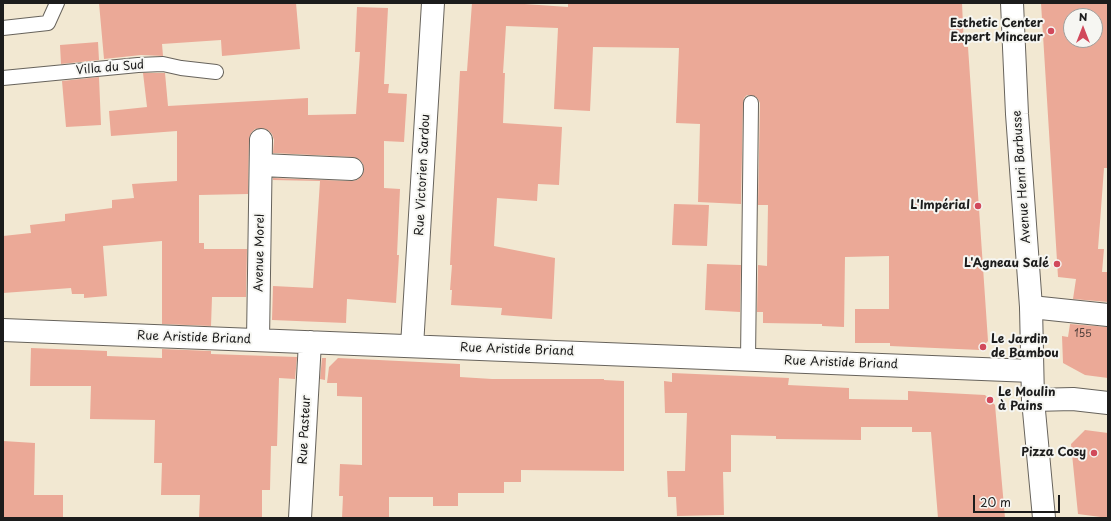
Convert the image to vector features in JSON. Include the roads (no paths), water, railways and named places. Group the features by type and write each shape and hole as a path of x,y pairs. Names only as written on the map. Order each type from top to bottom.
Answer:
{"street":[{"name":"Rue Victorien Sardou","path":"412,346 433,3"},
{"name":"Avenue Henri Barbusse","path":"1012,3 1018,129 1030,307 1033,400 1044,518"},
{"name":"Avenue Morel","path":"258,340 261,140"},
{"path":"261,165 352,169"},
{"path":"1030,307 1108,315"},
{"name":"Rue Aristide Briand","path":"3,330 1032,371"},
{"name":"Rue Pasteur","path":"300,518 310,342"},
{"path":"1033,400 1073,399 1108,403"}],"lane":[{"path":"3,28 48,22 57,3"},
{"name":"Villa du Sud","path":"3,78 163,64 181,68 216,72"},
{"path":"748,360 751,103"}],"place":[{"name":"Esthetic Center Expert Minceur","path":"1051,31"},
{"name":"L'Impérial","path":"978,206"},
{"name":"L'Agneau Salé","path":"1057,264"},
{"name":"Le Jardin de Bambou","path":"983,347"},
{"name":"Le Moulin à Pains","path":"990,400"},
{"name":"Pizza Cosy","path":"1094,453"}]}
